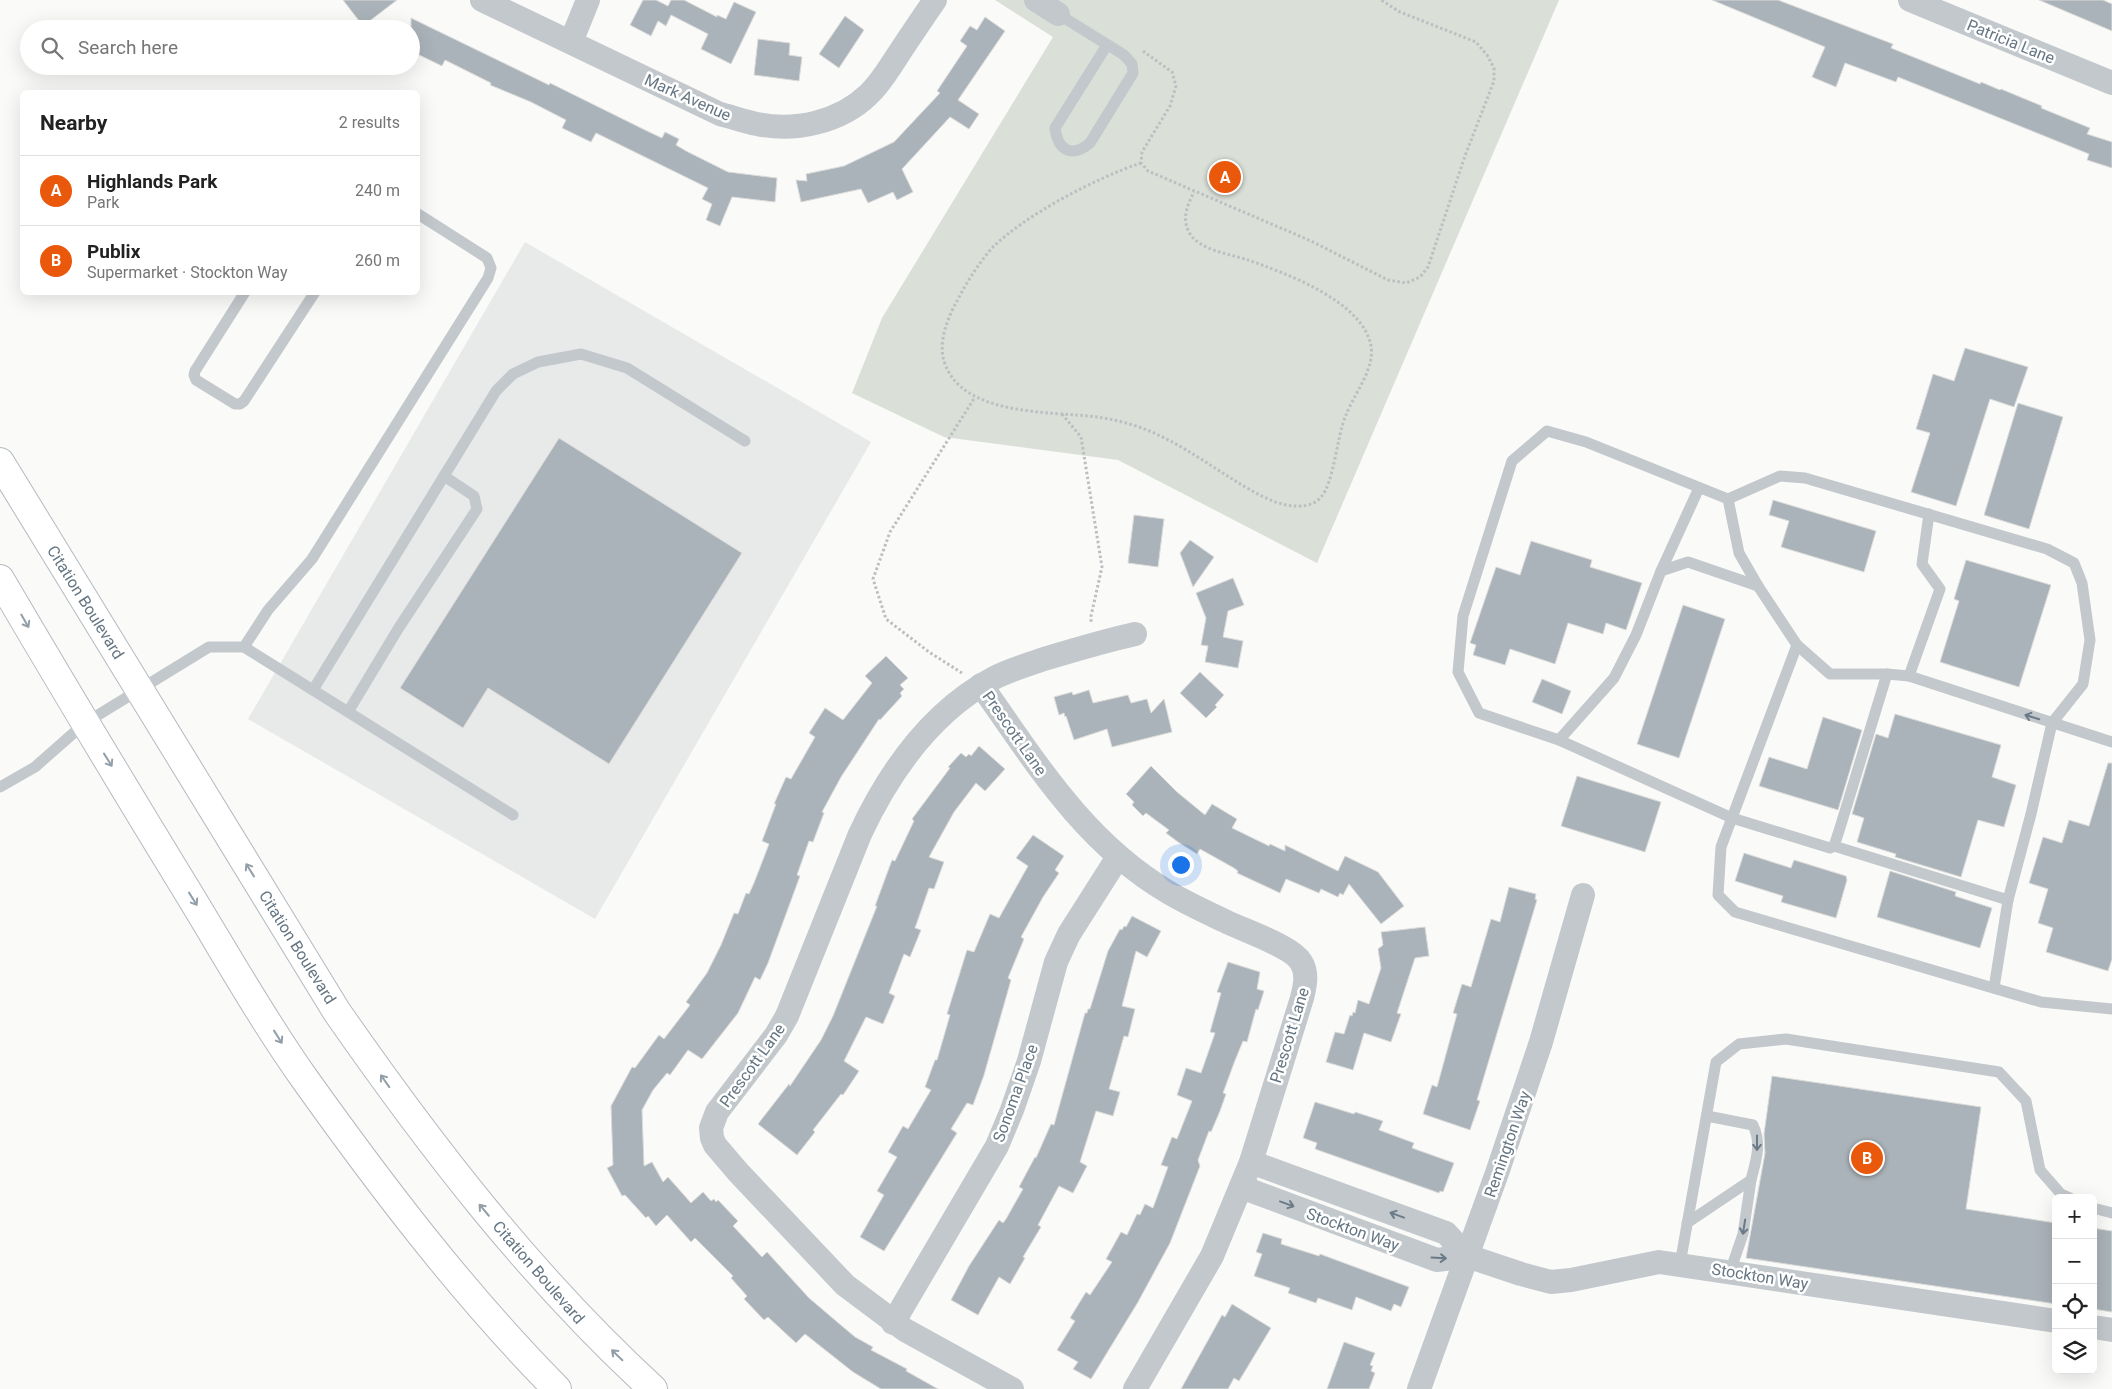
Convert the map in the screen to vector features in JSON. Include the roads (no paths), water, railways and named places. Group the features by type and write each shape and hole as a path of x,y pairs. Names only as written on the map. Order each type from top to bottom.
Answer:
{"main road":[{"name":"Citation Boulevard","path":"0,462 337,1012 391,1089 462,1184 544,1280 586,1325 652,1389"},
{"path":"0,579 85,723 303,1077 364,1161 458,1279 530,1362 557,1389"}],"street":[{"name":"Mark Avenue","path":"482,0 720,114 757,124 783,127 807,125 831,118 868,95 881,80 934,0"},
{"path":"571,42 588,0"},
{"path":"1036,0 1058,14"},
{"name":"Patricia Lane","path":"1910,0 2112,83"},
{"name":"Prescott Lane","path":"1012,1389 893,1322 845,1285 814,1254 715,1145 712,1138 712,1128 717,1112 776,1035 787,1016 860,834 873,807 895,770 921,737 948,710 995,677 1093,643 1135,634"},
{"name":"Prescott Lane","path":"982,686 1066,804 1094,835 1118,857 1144,877 1170,893 1225,922 1287,949 1300,960 1304,969 1306,981 1302,998 1241,1187 1202,1276 1135,1389"},
{"name":"Sonoma Place","path":"893,1322 997,1146 1026,1069 1056,962 1069,934 1118,857"},
{"name":"Remington Way","path":"1419,1389 1497,1174 1541,1042 1583,895"},
{"name":"Stockton Way","path":"1250,1162 1446,1233 1467,1256"},
{"name":"Stockton Way","path":"1241,1187 1437,1260 1467,1256 1551,1282 1571,1280 1659,1262 2052,1320"},
{"path":"2097,1328 2112,1330"}],"lane":[{"path":"1058,14 1124,55 1132,64 1133,73 1090,143 1081,150 1071,151 1060,145 1056,137 1055,128 1107,45"},
{"path":"244,647 268,610 312,559 488,278 491,268 487,258 420,215"},
{"path":"243,295 194,375 196,380 235,404 244,402 313,295"},
{"path":"312,690 496,392 513,374 538,362 581,354 627,368 745,441"},
{"path":"1994,988 2008,900 2032,814 2052,723 2083,684 2090,640 2082,583 2074,562 2047,549 1805,478 1780,476 1728,499 1586,442 1547,431 1512,461 1463,616 1458,672 1479,713 1559,740 1732,818 1830,848 1834,846 2008,900"},
{"path":"348,712 398,629 477,509 474,496 444,476"},
{"path":"1559,740 1614,678 1636,635 1661,571 1699,488"},
{"path":"1728,499 1739,553 1758,586 1797,645 1830,674 1909,676 2112,742"},
{"path":"1909,676 1940,589 1922,564 1929,514"},
{"path":"1661,571 1688,562 1758,586"},
{"path":"1797,645 1722,847 1718,895 1736,912 2041,1002 2112,1010"},
{"path":"0,788 36,767 85,723 209,647 244,647 513,815"},
{"path":"1834,846 1887,674"},
{"path":"1680,1264 1716,1062 1739,1044 1786,1039 1999,1072 2026,1101 2040,1170 2061,1194"},
{"path":"1706,1116 1753,1125 1758,1136 1756,1161 1751,1180 1743,1234 1730,1272"},
{"path":"1687,1223 1751,1180"},
{"path":"2097,1209 2112,1212"}],"place":[{"name":"Highlands Park","path":"1225,177"},
{"name":"Publix","path":"1867,1158"}]}
